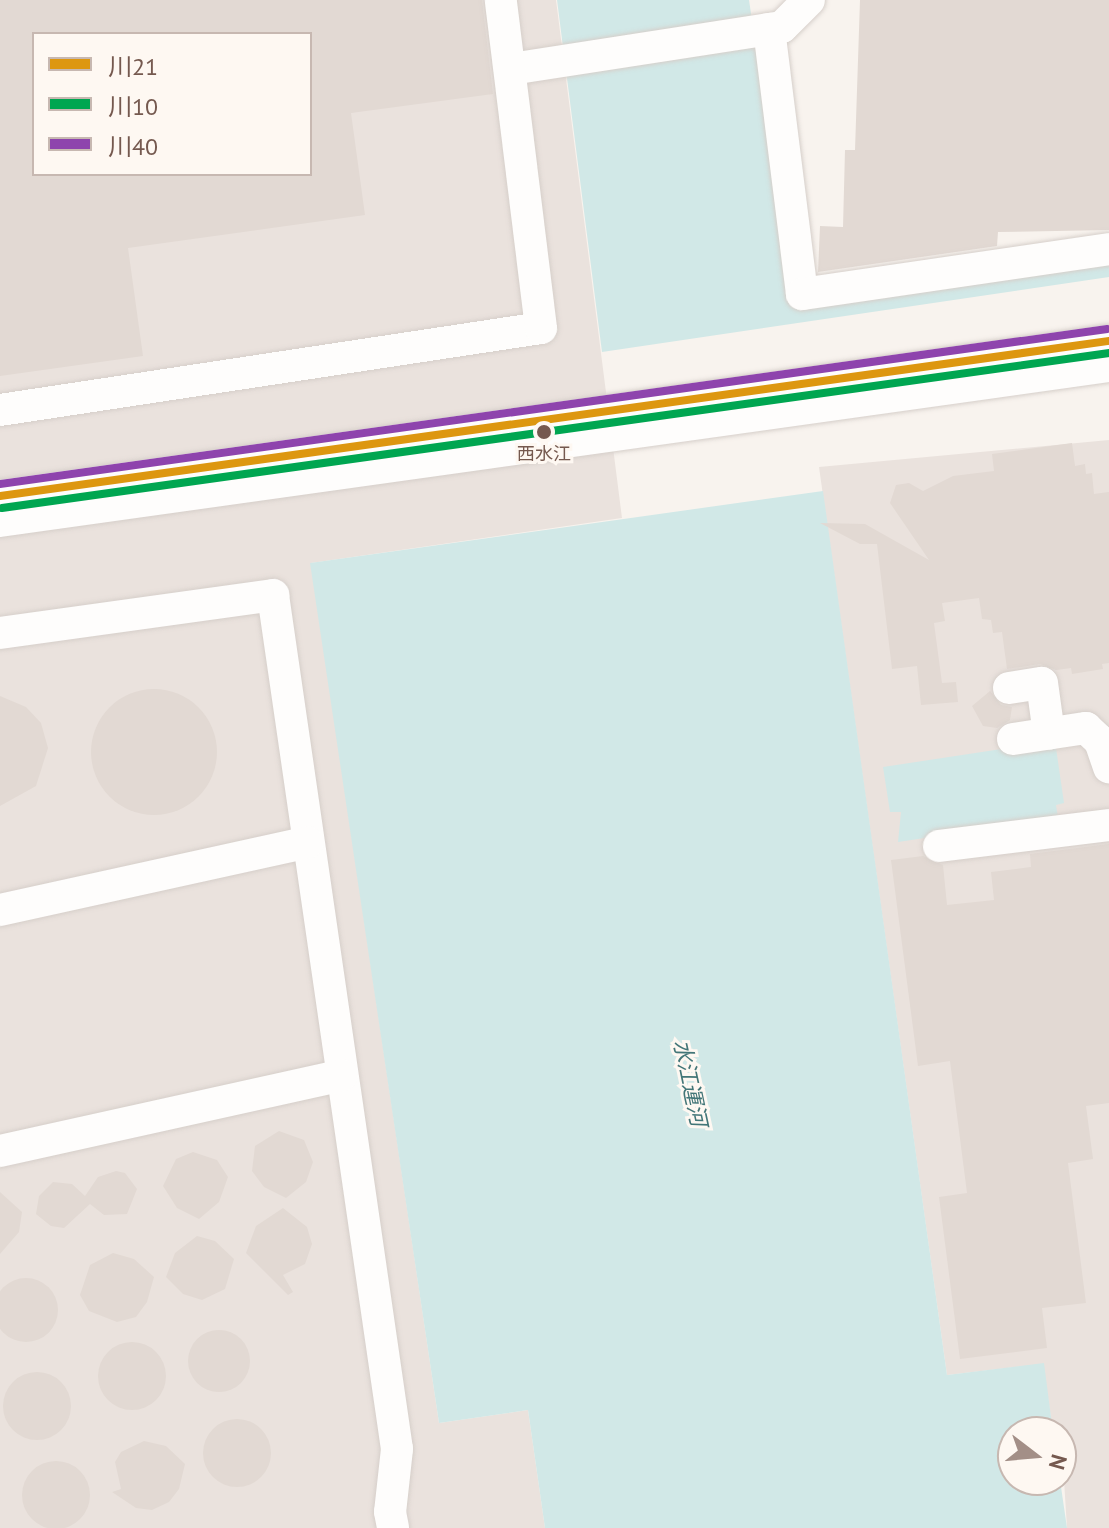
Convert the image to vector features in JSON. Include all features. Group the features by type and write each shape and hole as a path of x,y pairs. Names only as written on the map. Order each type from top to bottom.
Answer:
{"street":[{"path":"0,410 541,328 522,68 501,0"},
{"path":"522,68 782,27 809,0"},
{"path":"765,30 802,294 1109,249"},
{"path":"0,496 1109,341"},
{"path":"0,521 1109,366"},
{"path":"0,633 273,595 397,1449 390,1512 393,1528"},
{"path":"1009,688 1042,683 1049,734"},
{"path":"1013,739 1086,728 1100,741 1109,767"},
{"path":"939,846 1109,825"},
{"path":"0,910 308,842"},
{"path":"0,1151 342,1075"}],"shaded area":[{"path":"0,0 556,0 622,518 311,563 439,1423 528,1410 545,1528 0,1528"},
{"path":"1109,440 1109,1528 1067,1528 1065,1496 1077,1496 1077,1416 1051,1416 1043,1364 947,1375 819,467"}],"water":[{"path":"557,0 749,0 794,304 1109,259 1109,277 602,352"},
{"name":"水江運河","path":"823,491 947,1375 1044,1363 1051,1416 997,1416 997,1496 1062,1496 1067,1528 545,1528 528,1410 439,1423 310,563"},
{"path":"1055,741 1064,803 1056,805 1058,818 898,842 901,812 890,812 883,767"}],"building":[{"path":"0,0 482,0 493,94 351,113 365,215 128,248 143,356 0,376"},
{"path":"860,0 1109,0 1109,230 998,232 997,246 818,272 820,226 843,227 845,150 855,150"},
{"path":"1072,443 1075,466 1085,464 1086,474 1092,473 1094,494 1109,492 1109,663 1102,664 1103,669 1072,674 1071,668 1056,670 1040,664 1007,669 1002,632 993,633 991,620 982,619 979,598 942,603 945,621 934,623 942,683 956,682 958,702 921,705 917,666 892,669 877,544 860,544 820,523 865,524 929,560 890,503 896,485 909,483 923,491 953,476 994,471 992,454"},
{"path":"154,689 178,694 198,708 212,728 217,752 212,776 198,796 178,810 154,815 130,810 110,796 96,776 91,752 96,728 110,708 130,694"},
{"path":"990,691 1001,705 1012,707 1010,720 997,728 983,726 972,706"},
{"path":"0,696 26,707 41,723 48,748 36,786 0,806"},
{"path":"1109,844 1109,1103 1086,1106 1093,1159 1068,1163 1086,1303 1042,1308 1047,1348 960,1359 939,1197 967,1193 950,1061 918,1066 891,860 923,856 943,865 947,905 994,900 991,872 1031,867 1030,854"},
{"path":"279,1131 304,1140 313,1162 306,1182 286,1198 264,1187 252,1171 255,1146"},
{"path":"193,1152 217,1160 228,1177 219,1202 199,1219 177,1208 163,1186 176,1159"},
{"path":"116,1171 125,1173 137,1189 127,1214 104,1215 90,1204 64,1228 51,1226 36,1214 39,1196 53,1182 72,1184 85,1196 98,1177"},
{"path":"0,1192 22,1212 19,1232 0,1254"},
{"path":"283,1208 307,1227 312,1244 305,1264 283,1275 293,1292 288,1295 246,1253 256,1226"},
{"path":"197,1236 215,1241 234,1259 225,1289 202,1300 183,1294 166,1277 175,1253"},
{"path":"113,1253 134,1259 154,1277 147,1302 136,1317 117,1322 89,1311 80,1295 90,1265"},
{"path":"26,1278 44,1284 57,1304 57,1316 52,1328 38,1339 26,1342 14,1339 -1,1326 -1,1294 14,1281"},
{"path":"219,1330 231,1332 241,1339 248,1349 248,1373 241,1383 231,1390 219,1392 207,1390 197,1383 190,1373 188,1361 190,1349 197,1339 207,1332"},
{"path":"125,1342 139,1342 151,1347 161,1357 166,1376 161,1395 151,1405 139,1410 125,1410 113,1405 103,1395 98,1383 98,1369 103,1357 113,1347"},
{"path":"30,1372 44,1372 56,1377 66,1387 71,1406 66,1425 56,1435 44,1440 30,1440 18,1435 8,1425 3,1413 3,1399 8,1387 18,1377"},
{"path":"244,1419 265,1434 271,1453 269,1466 261,1477 244,1487 230,1487 213,1477 205,1466 203,1446 213,1429 224,1421"},
{"path":"144,1441 166,1446 185,1464 179,1489 169,1502 152,1510 136,1508 112,1492 121,1489 115,1462 121,1452"},
{"path":"63,1461 84,1476 90,1495 88,1508 80,1519 63,1529 49,1529 32,1519 24,1508 22,1488 32,1471 43,1463"}],"transit line":[{"name":"川40","path":"0,484 1107,329"},
{"name":"川21","path":"0,496 1109,341"},
{"name":"川10","path":"2,508 1109,353"}],"place":[{"name":"西水江","path":"544,432"}]}
